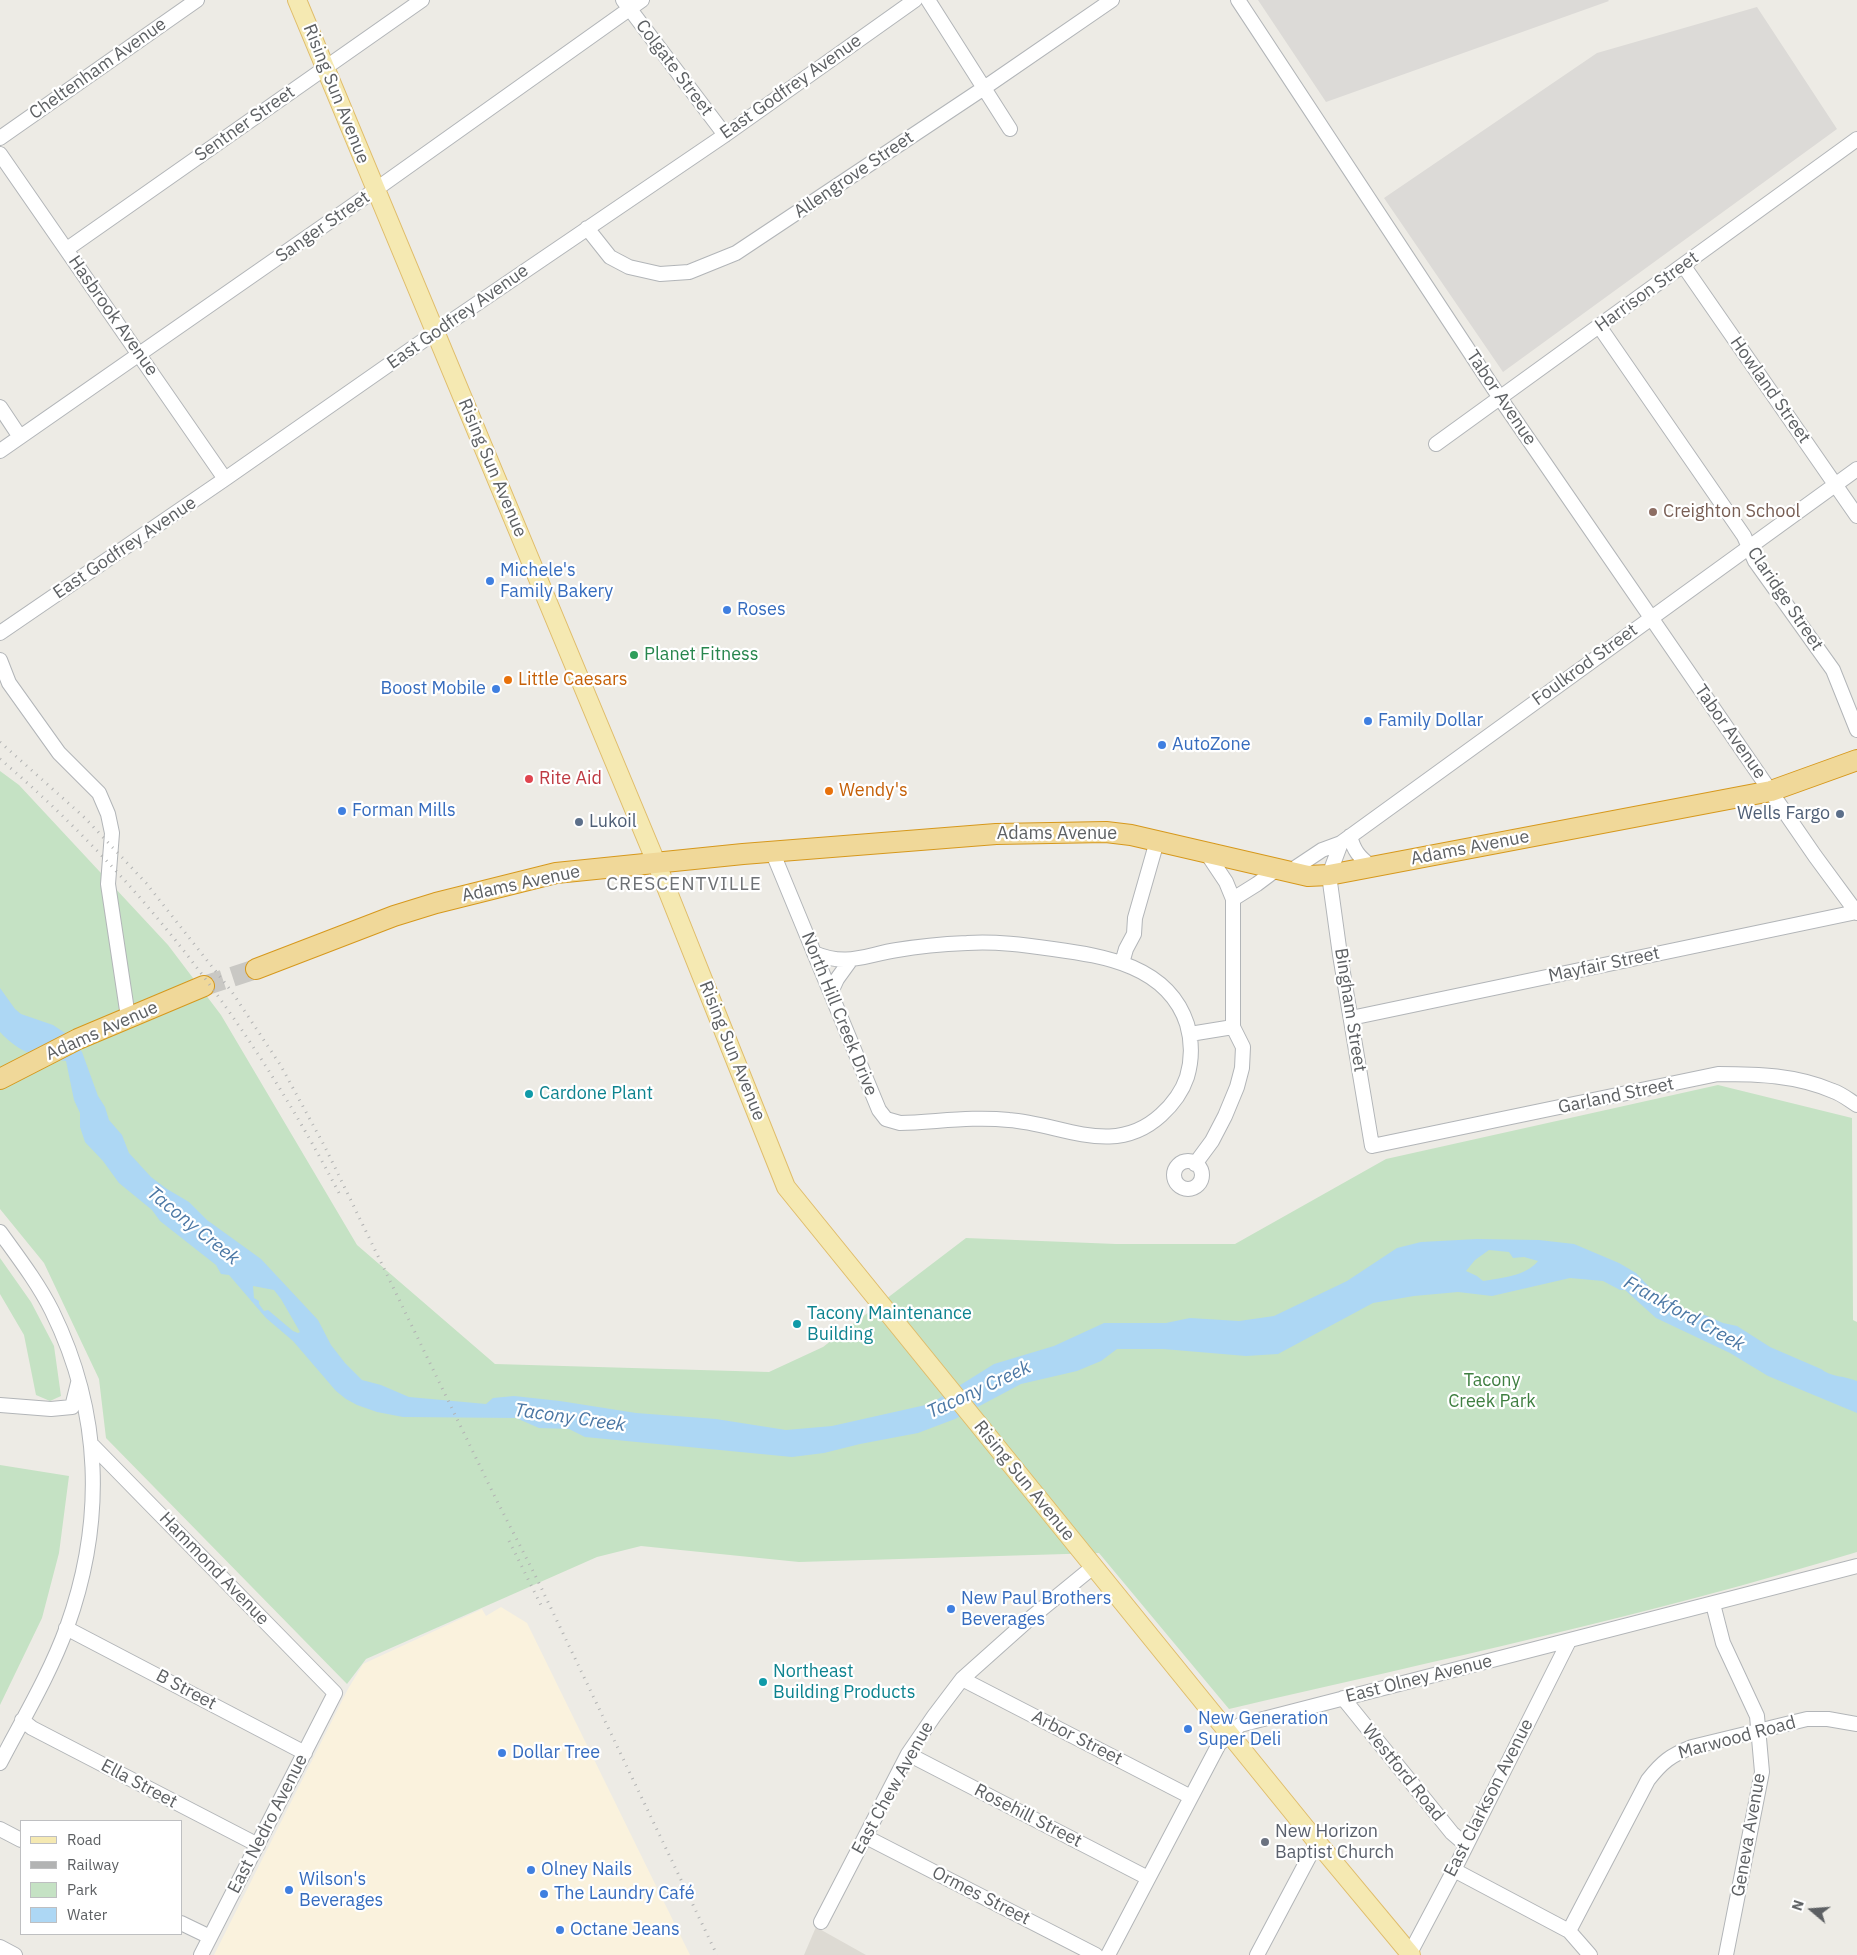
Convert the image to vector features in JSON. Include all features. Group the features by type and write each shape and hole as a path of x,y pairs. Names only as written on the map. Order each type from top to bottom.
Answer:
{"highway":[{"name":"Adams Avenue","path":"256,969 394,916 436,903 556,873 772,851 1057,831 1106,832 1157,841 1308,876 1329,874 1771,791 1857,760"},
{"name":"Adams Avenue","path":"0,1079 128,1017 204,986"}],"main road":[{"name":"Rising Sun Avenue","path":"297,0 656,862 786,1187 1093,1567 1410,1954"}],"street":[{"name":"Cheltenham Avenue","path":"0,138 197,0"},
{"name":"Sentner Street","path":"67,249 422,0"},
{"name":"Sanger Street","path":"0,451 375,190 627,5 642,0"},
{"name":"East Godfrey Avenue","path":"0,633 225,479 434,332 725,135 915,0"},
{"path":"928,0 1010,129"},
{"name":"Allengrove Street","path":"587,228 610,257 630,267 660,274 689,272 736,253 984,88 1112,0"},
{"name":"Tabor Avenue","path":"1238,0 1500,398 1857,913"},
{"name":"Colgate Street","path":"627,5 725,135"},
{"name":"Harrison Street","path":"1436,444 1857,139"},
{"name":"Hasbrook Avenue","path":"0,154 225,479"},
{"name":"Howland Street","path":"1684,265 1857,516"},
{"name":"Claridge Street","path":"1599,326 1744,536 1755,561 1833,670 1857,730"},
{"path":"0,407 20,436"},
{"name":"Foulkrod Street","path":"1233,899 1283,870 1346,840 1857,469"},
{"path":"0,660 9,683 59,753 99,793 108,814 112,833 108,884 128,1017"},
{"path":"1329,874 1346,840 1371,866"},
{"path":"1122,963 1126,949 1134,934 1135,918 1157,841"},
{"name":"North Hill Creek Drive","path":"772,851 879,1110 886,1119 900,1123 947,1120 1008,1120 1101,1138 1124,1136 1154,1122 1177,1098 1186,1079 1191,1060 1190,1034"},
{"path":"1195,1164 1212,1141 1237,1087 1242,1068 1243,1047 1233,1028 1233,899 1226,882 1206,852"},
{"name":"Bingham Street","path":"1329,874 1372,1146"},
{"name":"Mayfair Street","path":"1351,1018 1857,913"},
{"path":"814,953 828,959 850,961 898,950 969,943 1008,943 1078,952 1122,963 1146,973 1169,991 1183,1013 1190,1034 1233,1028"},
{"path":"831,992 837,979 850,961"},
{"name":"Garland Street","path":"1372,1146 1718,1074 1754,1074 1787,1077 1834,1091 1857,1104"},
{"path":"0,1232 23,1264 51,1309 66,1341 78,1380 93,1446 93,1497 90,1534 83,1573 66,1628 0,1764"},
{"path":"0,1405 51,1409 72,1407 78,1380"},
{"name":"Hammond Avenue","path":"93,1446 335,1694"},
{"name":"East Olney Avenue","path":"1108,1955 1218,1744 1240,1725 1857,1566"},
{"name":"East Chew Avenue","path":"821,1922 908,1754 962,1679 1027,1621 1093,1567"},
{"name":"Geneva Avenue","path":"1713,1604 1723,1644 1757,1716 1762,1772 1726,1955"},
{"name":"B Street","path":"66,1628 304,1753"},
{"name":"East Clarkson Avenue","path":"1410,1954 1568,1641"},
{"name":"Arbor Street","path":"962,1679 1191,1797"},
{"name":"East Nedro Avenue","path":"201,1955 335,1694"},
{"name":"Westford Road","path":"1343,1698 1452,1833 1466,1845"},
{"name":"Marwood Road","path":"1569,1931 1648,1780 1660,1764 1675,1753 1692,1747 1807,1719 1828,1719 1857,1724"},
{"name":"Ella Street","path":"22,1720 32,1728 258,1845"},
{"name":"Rosehill Street","path":"908,1754 1148,1878"},
{"path":"0,1829 20,1839"},
{"name":"Ormes Street","path":"866,1837 1096,1955"},
{"path":"1256,1955 1317,1842"},
{"path":"1454,1870 1569,1931 1590,1955"},
{"path":"182,1923 210,1937"},
{"path":"0,1947 15,1955"}],"shaded area":[{"path":"1258,0 1608,0 1609,1 1326,102"},
{"path":"1757,7 1837,129 1503,372 1384,198 1597,53"},
{"path":"501,1607 527,1623 690,1955 214,1955 348,1689 363,1664 482,1609 486,1616"},
{"path":"816,1927 866,1955 804,1955"}],"green space":[{"name":"Tacony Creek Park","path":"0,771 19,785 168,945 221,1015 357,1245 495,1364 769,1372 823,1347 966,1238 1116,1244 1235,1244 1386,1159 1718,1085 1852,1118 1853,1320 1857,1322 1857,1552 1779,1575 1623,1616 1229,1709 1099,1553 799,1562 641,1546 597,1557 366,1659 347,1684 106,1438 99,1379 44,1263 0,1209"},
{"path":"0,1258 31,1302 54,1346 61,1396 50,1401 36,1395 24,1335 0,1294"},
{"path":"0,1465 69,1476 59,1553 42,1618 0,1705"}],"water":[{"path":"0,988 15,1009 21,1014 53,1025 68,1035 82,1052 109,1120 122,1135 129,1153 151,1177 189,1202 207,1220 261,1259 318,1320 331,1345 362,1380 381,1385 409,1397 486,1404 493,1398 514,1396 636,1413 716,1419 786,1430 832,1426 930,1404 994,1364 1054,1346 1104,1323 1166,1323 1190,1318 1239,1321 1274,1316 1347,1281 1397,1248 1421,1242 1477,1239 1539,1240 1574,1244 1619,1263 1636,1273 1655,1293 1670,1298 1681,1311 1705,1315 1723,1323 1737,1326 1770,1347 1829,1374 1857,1381 1857,1413 1768,1376 1730,1353 1656,1318 1625,1290 1620,1290 1603,1281 1570,1278 1492,1296 1458,1292 1414,1296 1373,1303 1278,1354 1246,1356 1163,1349 1117,1349 1101,1361 1077,1371 1021,1384 955,1419 918,1433 824,1453 792,1457 585,1437 569,1429 539,1428 516,1418 403,1417 377,1412 357,1405 336,1391 293,1341 266,1318 229,1275 221,1274 216,1265 160,1221 152,1210 119,1183 103,1161 85,1142 80,1127 80,1113 74,1100 66,1061 37,1056 22,1050 0,1032","holes":["1489,1250 1509,1252 1513,1258 1524,1257 1538,1261 1520,1273 1483,1281 1466,1271 1475,1260","253,1286 274,1290 300,1332 293,1331 268,1310 264,1311 259,1301 254,1298"]}],"tunnel":[{"path":"204,986 256,969"}],"railway":[{"path":"0,742 85,818 146,883 232,992 281,1066 325,1147 493,1493 537,1579 717,1955"},
{"path":"0,759 52,806 101,855 148,907 191,960 271,1074 307,1134 340,1195"},
{"path":"509,1541 543,1609"}],"place":[{"name":"Creighton School","path":"1653,512"},
{"name":"Michele's Family Bakery","path":"490,581"},
{"name":"Roses","path":"727,610"},
{"name":"Planet Fitness","path":"634,655"},
{"name":"Little Caesars","path":"508,680"},
{"name":"Boost Mobile","path":"496,689"},
{"name":"Family Dollar","path":"1368,721"},
{"name":"AutoZone","path":"1162,745"},
{"name":"Rite Aid","path":"529,779"},
{"name":"Wendy's","path":"829,791"},
{"name":"Forman Mills","path":"342,811"},
{"name":"Wells Fargo","path":"1840,814"},
{"name":"Lukoil","path":"579,822"},
{"name":"Cardone Plant","path":"529,1094"},
{"name":"Tacony Maintenance Building","path":"797,1324"},
{"name":"New Paul Brothers Beverages","path":"951,1609"},
{"name":"Northeast Building Products","path":"763,1682"},
{"name":"New Generation Super Deli","path":"1188,1729"},
{"name":"Dollar Tree","path":"502,1753"},
{"name":"New Horizon Baptist Church","path":"1265,1842"},
{"name":"Olney Nails","path":"531,1870"},
{"name":"Wilson's Beverages","path":"289,1890"},
{"name":"The Laundry Café","path":"544,1894"},
{"name":"Octane Jeans","path":"560,1930"}],"district":[{"name":"CRESCENTVILLE","path":"684,885"}],"water label":[{"name":"Tacony Creek","path":"193,1226"},
{"name":"Frankford Creek","path":"1684,1314"},
{"name":"Tacony Creek","path":"979,1390"},
{"name":"Tacony Creek","path":"570,1418"}]}
